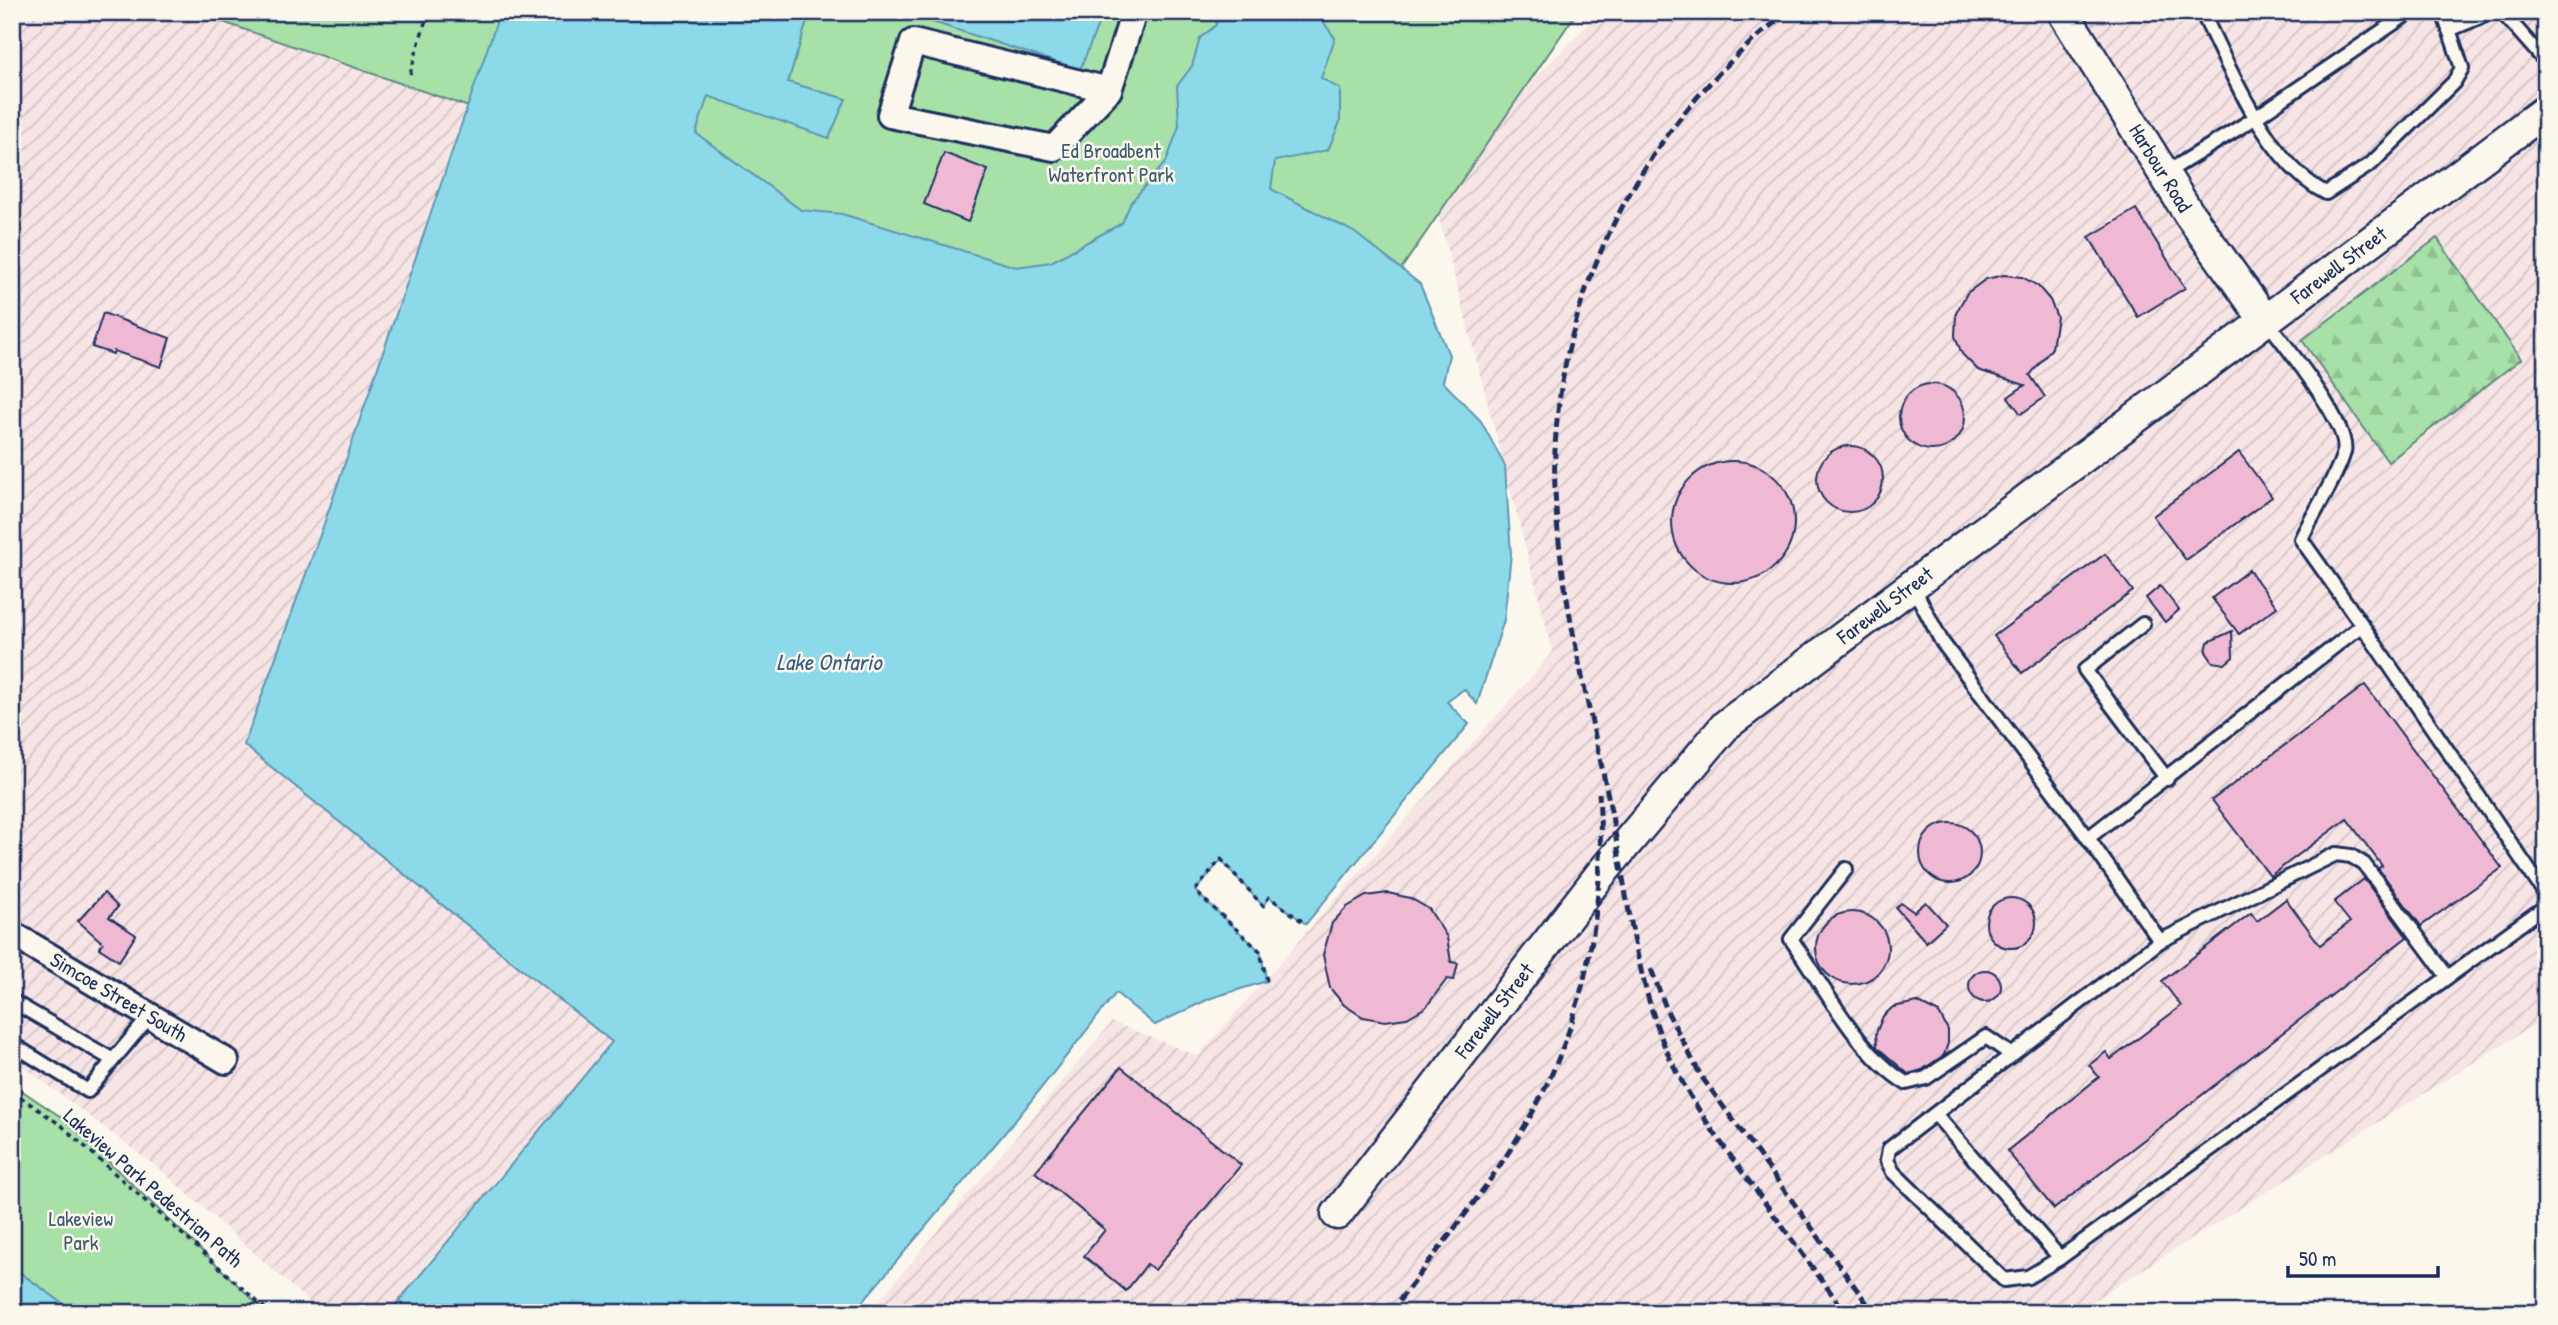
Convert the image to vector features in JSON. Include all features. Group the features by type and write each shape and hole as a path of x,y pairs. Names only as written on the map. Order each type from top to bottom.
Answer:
{"street":[{"path":"1110,90 913,42 890,115 1054,148 1110,90 1134,12"},
{"name":"Harbour Road","path":"2063,12 2164,174 2264,319"},
{"name":"Farewell Street","path":"1337,1214 1600,875 1726,725 2546,110"},
{"name":"Simcoe Street South","path":"12,934 226,1061"}],"lane":[{"path":"2202,12 2255,118 2306,183 2326,193 2371,164 2454,82 2462,68 2443,12"},
{"path":"2164,174 2255,118 2410,12"},
{"path":"2449,30 2492,12"},
{"path":"2502,12 2541,47 2546,62"},
{"path":"2264,319 2308,373 2341,431 2345,450 2301,539 2546,895"},
{"path":"1912,585 1942,642 2088,838 2160,942"},
{"path":"2143,624 2085,670 2167,779"},
{"path":"2088,838 2362,625"},
{"path":"2447,976 2364,864 2336,854 2160,942 1889,1149 1887,1160 1894,1172 2004,1280 2028,1278 2060,1258 2546,906"},
{"path":"1846,869 1791,939 1856,1033 1888,1072 1906,1083 1926,1078 1986,1037 2011,1055"},
{"path":"12,1001 113,1060"},
{"path":"12,1044 88,1091 150,1016"},
{"path":"1936,1115 2060,1258"}],"path":[{"path":"410,74 428,12"},
{"path":"1267,981 1260,951 1195,891 1221,859 1263,906 1269,897 1306,924"},
{"name":"Lakeview Park Pedestrian Path","path":"12,1091 62,1126 270,1313"}],"shaded area":[{"path":"12,12 194,12 466,106 324,524 244,745 612,1042 389,1313 322,1313 162,1171 12,1058"},
{"path":"1601,12 2546,12 2546,1017 2073,1313 869,1313 1112,1022 1198,1056 1553,652 1430,183"}],"green space":[{"name":"Ed Broadbent Waterfront Park","path":"194,12 1577,12 1373,310 1033,315 466,106"},
{"path":"2437,238 2521,359 2388,462 2302,340"},
{"name":"Lakeview Park","path":"12,1084 64,1119 267,1313 71,1313 61,1302 12,1267"}],"water":[{"name":"Lake Ontario","path":"500,12 810,12 788,82 846,99 829,138 708,96 696,133 801,210 842,214 1016,267 1051,262 1122,223 1131,202 1166,162 1179,126 1177,86 1192,66 1200,38 1216,25 1218,12 1316,12 1335,38 1321,78 1340,89 1340,122 1328,150 1275,161 1271,189 1354,232 1420,284 1449,355 1443,382 1481,421 1505,466 1511,554 1504,620 1477,704 1464,689 1447,702 1469,724 1306,924 1269,897 1263,906 1221,860 1195,891 1260,951 1267,981 1211,998 1155,1025 1116,993 1019,1116 853,1313 389,1313 612,1042 244,745 324,524"},
{"path":"902,12 1103,12 1080,70"},
{"path":"12,1267 61,1302 71,1313 12,1313"}],"building":[{"path":"944,153 988,170 968,222 924,204"},
{"path":"2136,209 2185,288 2138,317 2089,237"},
{"path":"2004,275 2022,277 2038,286 2050,300 2057,317 2052,348 2030,375 2045,397 2021,414 2008,397 2025,385 1978,370 1962,354 1955,336 1956,313 1967,293 1986,279"},
{"path":"103,313 170,338 161,367 114,351 113,354 92,347"},
{"path":"1932,384 1955,394 1965,417 1955,440 1932,450 1909,440 1899,417 1909,394"},
{"path":"1850,446 1863,448 1873,456 1881,466 1881,492 1873,502 1863,510 1850,512 1837,510 1827,502 1819,492 1817,479 1819,466 1827,456 1837,448"},
{"path":"2239,452 2272,497 2186,560 2153,516"},
{"path":"1733,461 1756,466 1776,479 1789,499 1794,522 1789,545 1776,565 1756,578 1733,583 1710,578 1690,565 1677,545 1672,522 1677,499 1690,479 1710,466"},
{"path":"2105,554 2133,591 2022,673 1994,636"},
{"path":"2249,570 2277,607 2239,634 2212,598"},
{"path":"2160,586 2179,610 2165,622 2146,598"},
{"path":"2232,631 2233,657 2225,664 2213,662 2206,652 2208,642"},
{"path":"2365,685 2502,868 2421,926 2378,868 2382,866 2347,819 2270,876 2212,800"},
{"path":"1950,823 1967,828 1975,836 1980,853 1975,870 1967,878 1950,883 1933,878 1925,870 1920,853 1925,836 1933,828"},
{"path":"2364,879 2407,937 2054,1209 2007,1151 2099,1077 2089,1065 2106,1052 2111,1059 2181,1006 2162,981 2251,913 2257,921 2286,899 2320,945 2350,922 2334,902"},
{"path":"104,893 118,907 109,917 136,935 119,961 99,948 103,943 78,921"},
{"path":"1388,893 1410,898 1429,909 1447,937 1451,962 1458,963 1454,980 1447,979 1426,1007 1407,1018 1385,1021 1363,1017 1344,1005 1330,988 1323,955 1332,923 1347,907 1366,896"},
{"path":"2011,898 2029,905 2036,923 2029,941 2011,948 1993,941 1986,923 1993,905"},
{"path":"1926,902 1946,924 1926,942 1896,908 1901,903 1914,912"},
{"path":"1852,912 1872,918 1882,928 1888,948 1882,968 1872,978 1852,984 1832,978 1822,968 1816,948 1822,928 1832,918"},
{"path":"1985,970 1996,975 2001,986 1996,997 1985,1002 1974,997 1969,986 1974,975"},
{"path":"1917,1002 1939,1013 1948,1030 1948,1043 1944,1055 1922,1070 1908,1074 1877,1047 1876,1033 1883,1016 1893,1007"},
{"path":"1121,1067 1241,1165 1155,1270 1147,1264 1126,1291 1084,1256 1105,1230 1035,1172"}],"railway":[{"path":"1788,12 1736,57 1689,107 1648,163 1614,223 1587,286 1568,352 1557,420 1555,489 1562,566 1575,643 1608,796 1639,963 1657,1027 1669,1056 1707,1122 1846,1313"},
{"path":"1390,1313 1502,1161 1535,1108 1553,1071 1580,995 1596,915 1599,793"},
{"path":"1651,969 1668,1013 1701,1076 1874,1313"}]}
